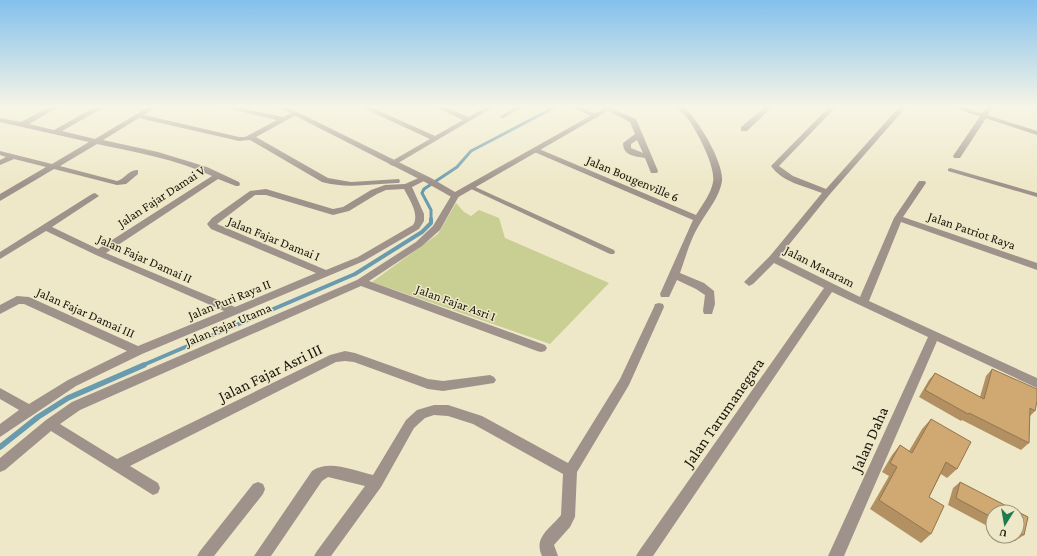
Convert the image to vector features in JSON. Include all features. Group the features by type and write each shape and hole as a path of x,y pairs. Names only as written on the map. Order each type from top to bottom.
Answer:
{"street":[{"path":"55,132 155,154 204,169 236,184"},
{"path":"0,198 111,132"},
{"path":"208,132 239,139 251,137 260,132"},
{"path":"330,132 393,164 418,182"},
{"path":"419,132 435,139"},
{"path":"393,164 447,132"},
{"path":"251,137 332,183 350,184 394,181 418,182 439,186 455,196 569,132"},
{"path":"638,132 654,171"},
{"path":"665,294 675,275 698,219 715,191 718,180 718,170 698,132"},
{"path":"808,132 775,166 776,169 785,175 827,192"},
{"name":"Jalan Mataram","path":"881,132 827,192 773,258 830,287 1037,383"},
{"path":"957,156 974,132"},
{"path":"639,135 627,143 627,150 649,157"},
{"name":"Jalan Bougenville 6","path":"536,151 698,219"},
{"path":"0,153 117,183 123,182 135,172"},
{"path":"0,163 13,156"},
{"name":"Jalan Fajar Damai V","path":"99,253 218,175"},
{"name":"Jalan Puri Raya II","path":"0,431 29,410 72,383 138,351 327,274 360,259 416,227 420,221 418,182"},
{"name":"Jalan Fajar Damai I","path":"327,274 214,228 212,224 215,220 252,193 266,192 333,212 346,209 374,192 385,188 418,182"},
{"path":"862,302 898,218 922,183"},
{"path":"0,256 95,196"},
{"name":"Jalan Fajar Utama","path":"0,466 65,412 85,401 361,282 419,244 437,228 455,196"},
{"name":"Jalan Patriot Raya","path":"898,218 1037,267"},
{"name":"Jalan Fajar Damai II","path":"46,228 99,253 234,311"},
{"path":"749,282 773,258"},
{"path":"675,275 700,286 710,294 708,311"},
{"name":"Jalan Fajar Asri I","path":"361,282 541,348"},
{"name":"Jalan Tarumanegara","path":"644,556 830,287"},
{"name":"Jalan Fajar Damai III","path":"0,310 17,300 25,300 138,351"},
{"path":"550,556 547,550 548,540 568,517 570,471 625,382 659,307"},
{"name":"Jalan Daha","path":"836,556 934,335"},
{"name":"Jalan Fajar Asri III","path":"118,465 334,358 345,356 355,358 419,382 443,386 490,380"},
{"path":"0,393 29,410"},
{"path":"322,556 376,482 416,417 422,413 438,410 452,411 472,416 570,471"},
{"path":"50,424 153,488"},
{"path":"262,556 317,476 322,472 328,471 376,482"},
{"path":"205,556 258,489"}],"lane":[{"path":"950,170 1037,195"},
{"path":"471,187 612,252"}],"green space":[{"path":"456,203 464,212 471,216 479,210 499,218 505,238 609,283 550,344 372,282 438,234"}],"building":[{"path":"992,369 1037,389 1035,411 1030,408 1029,443 969,413 968,414 925,390 935,373 984,399"},
{"path":"931,419 971,442 957,469 946,462 929,497 944,506 931,534 879,500 897,467 890,463 900,445 912,453"},
{"path":"960,482 1003,504 985,504 985,514 956,498"},
{"path":"1025,515 1028,517 1025,530"}],"waterway":[{"path":"141,366 355,274 422,232 431,223 431,210 422,193 424,189 457,167 471,151 507,132"},
{"path":"0,447 38,417 68,398 144,365"}]}
